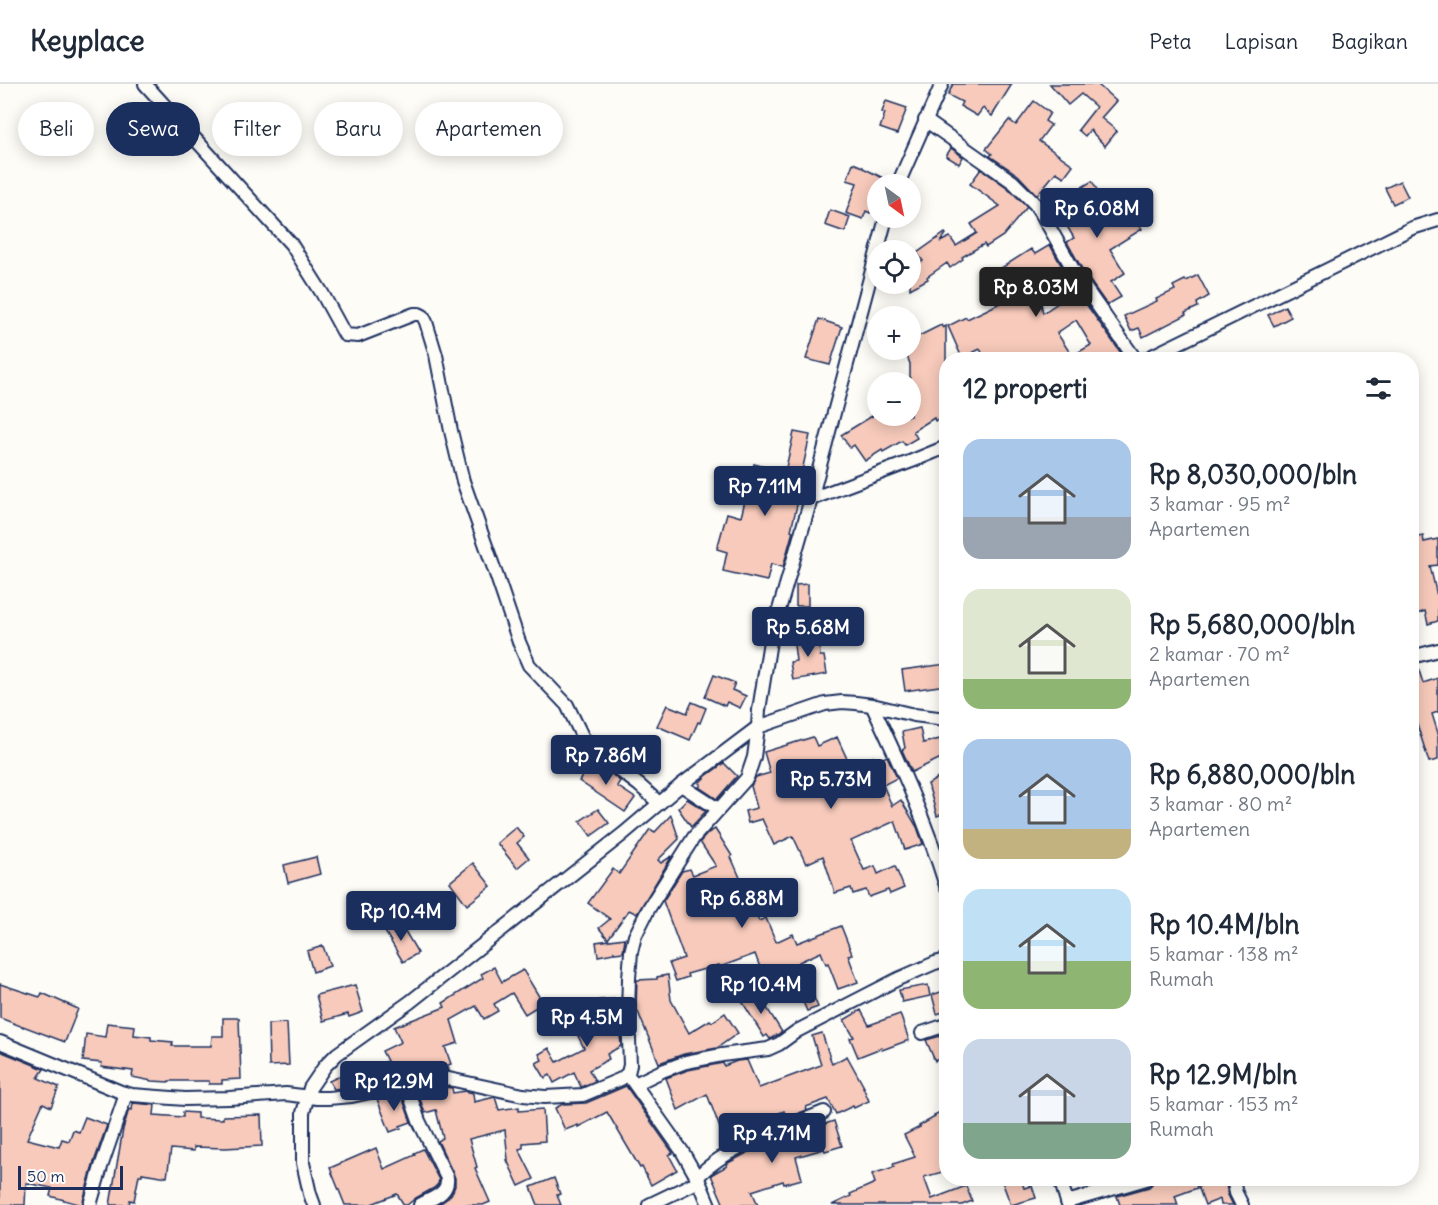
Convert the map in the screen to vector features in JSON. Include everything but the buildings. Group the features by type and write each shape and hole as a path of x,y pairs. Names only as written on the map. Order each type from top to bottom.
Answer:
{"street":[{"path":"145,84 291,244 345,335 358,336 414,315 423,316 436,355 463,481 529,666 567,705 583,738 602,757 639,785 659,804"},
{"path":"902,174 942,84"},
{"path":"925,120 1012,182 1035,204 1078,278 1130,352"},
{"path":"1160,352 1412,228 1438,220"},
{"path":"709,1205 682,1151 631,1079 628,1014 631,952 635,936 649,908 694,837 747,778 754,758 770,641 811,499 883,228"},
{"path":"811,499 939,450"},
{"path":"1419,655 1438,650"},
{"path":"297,1095 337,1054 410,1002 614,841 759,719 842,702 872,705 939,718"},
{"path":"872,705 916,802 939,866"},
{"path":"681,785 718,809"},
{"path":"0,1041 126,1094 185,1099 297,1095 328,1098 352,1096 433,1078 449,1079 523,1095 565,1097 583,1095 621,1079 631,1079 662,1071 686,1062 768,1050 797,1031 898,979 939,962"},
{"path":"922,1033 939,1027"},
{"path":"406,1084 419,1121 447,1178 447,1187 420,1205"},
{"path":"90,1205 126,1094"},
{"path":"297,1095 303,1113 303,1163 314,1205"},
{"path":"649,1205 698,1179 707,1167 723,1156 824,1112"},
{"path":"1062,1186 1067,1204 1124,1186"},
{"path":"1234,1186 1242,1205"}]}
